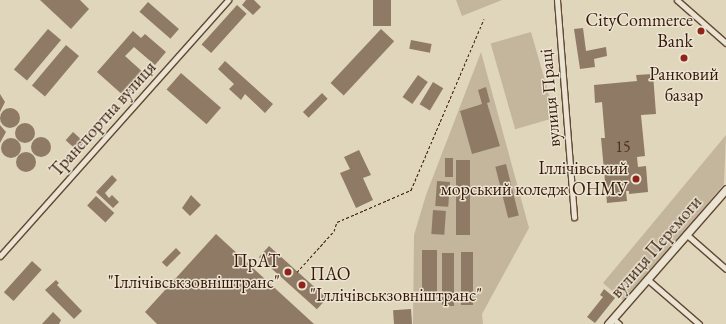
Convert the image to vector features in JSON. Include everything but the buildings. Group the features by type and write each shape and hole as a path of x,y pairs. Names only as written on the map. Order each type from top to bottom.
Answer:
{"main road":[{"name":"вулиця Перемоги","path":"610,321 726,189"}],"street":[{"name":"Транспортна вулиця","path":"0,256 228,0"},
{"name":"вулиця Праці","path":"557,0 574,217"},
{"path":"677,0 726,43"},
{"path":"686,234 726,269"},
{"path":"648,279 699,324"},
{"path":"610,321 618,324"}],"path":[{"path":"297,272 334,231 337,222 411,190 484,19"}],"shaded area":[{"path":"456,0 502,0 462,16"},
{"path":"531,32 556,118 515,129 491,44"},
{"path":"481,52 529,228 482,314 483,324 413,324 414,235 426,195"},
{"path":"726,135 724,184 625,302 603,283"}],"place":[{"name":"CityCommerce Bank","path":"701,31"},
{"name":"Ранковий базар","path":"684,58"},
{"name":"Іллічівський морський коледж ОНМУ","path":"636,179"},
{"name":"ПрАТ \"Іллічівськзовніштранс\"","path":"288,272"},
{"name":"ПАО \"Іллічівськзовніштранс\"","path":"302,285"}]}
